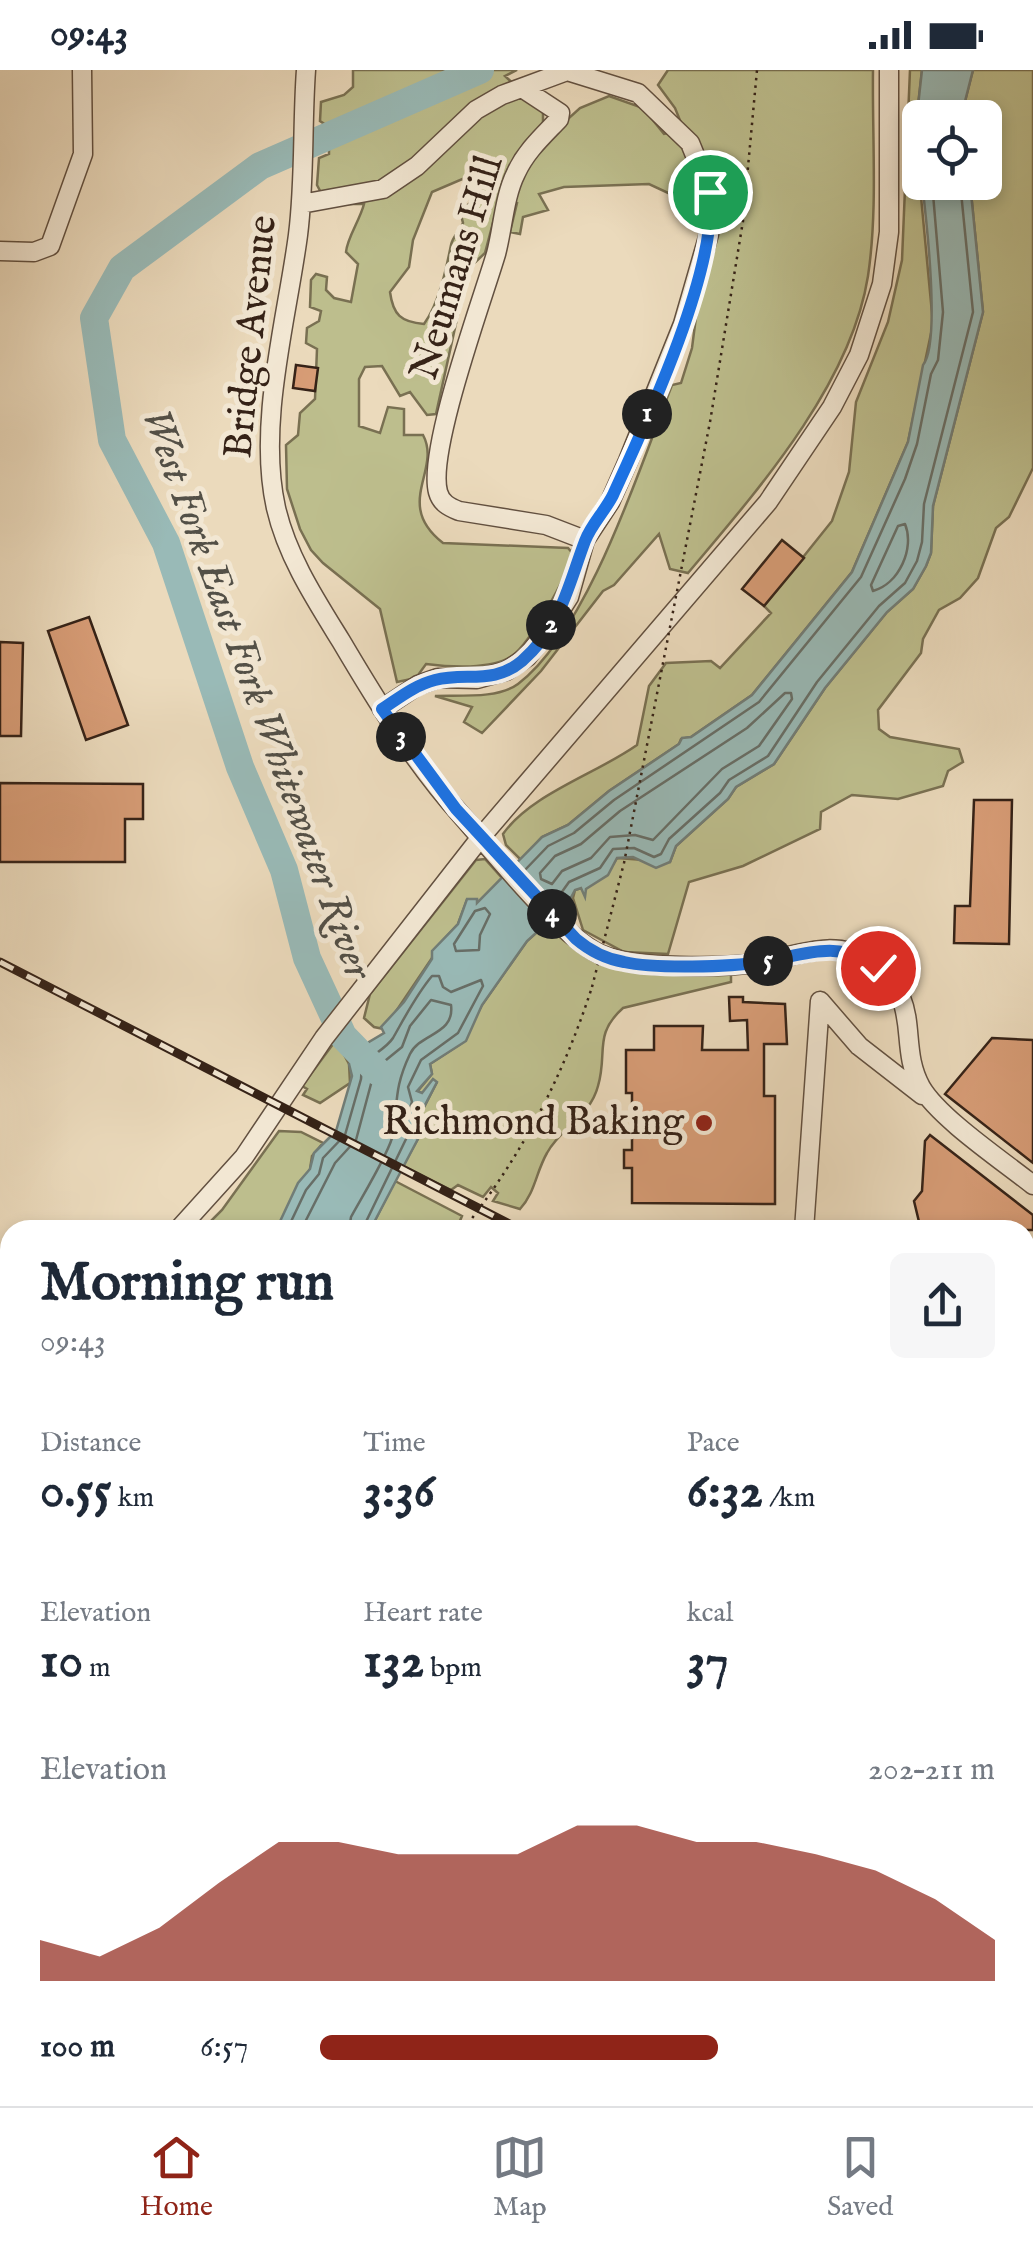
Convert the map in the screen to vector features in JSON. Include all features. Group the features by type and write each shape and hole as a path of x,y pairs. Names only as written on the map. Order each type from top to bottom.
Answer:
{"street":[{"path":"0,251 34,252 50,246 82,154 82,70"},
{"name":"Bridge Avenue","path":"306,70 301,204 269,452 276,506 294,559 382,709 433,782 487,844 576,939 598,953 637,964 752,963 824,949 866,959 889,979 902,999 916,1074 930,1102"},
{"path":"187,1220 244,1157 367,982 487,844 768,502 813,438 848,376 876,309 886,258 888,70"},
{"path":"301,204 383,189 416,166 476,110 568,71 638,93 690,143 710,192 709,234 687,311 628,461 586,540 569,597 536,646 516,666 477,679 438,678 418,685 382,709"},
{"name":"Neumans Hill","path":"522,88 560,113 514,176 437,466 440,498 459,512 546,525 586,540"},
{"path":"805,1220 820,1000 859,1046 1033,1185"}],"path":[{"path":"471,1220 534,1129 563,1067 592,986 624,863 710,422 743,221 757,70"}],"green space":[{"path":"353,70 517,70 505,76 543,112 543,126 557,129 580,108 609,96 643,108 664,134 684,130 675,108 658,85 668,70 873,70 874,199 868,276 858,317 822,396 771,472 688,573 670,569 659,534 614,585 603,591 541,671 482,733 464,722 472,707 435,696 489,694 518,684 543,659 589,588 628,502 672,385 681,383 692,348 711,200 681,199 649,184 564,187 539,194 548,210 523,217 520,234 510,232 517,203 500,196 485,253 468,269 436,414 427,415 410,392 400,396 382,366 365,367 359,379 359,426 380,433 388,407 404,409 404,435 423,435 427,461 421,515 443,543 568,548 574,555 538,624 512,656 482,665 426,664 416,678 397,682 380,609 311,550 287,489 286,445 298,435 300,413 315,399 317,349 306,343 307,328 319,321 321,311 310,307 311,280 316,274 327,277 326,290 334,298 351,302 358,264 346,252 364,204 327,204 317,185 319,158 329,154 329,127 320,121 321,102 344,95 353,87","holes":["467,177 481,178 478,195 460,211 463,223 452,242 429,316 424,324 404,319 396,312 390,292 409,267 413,240 432,192"]},
{"path":"910,70 922,70 919,100 909,100"},
{"path":"973,70 1033,70 1033,468 1009,517 996,528 978,578 960,598 939,610 923,639 921,653 878,710 879,729 890,737 959,749 963,762 948,771 943,786 898,799 852,795 821,812 820,829 743,866 689,882 668,954 624,952 583,930 573,898 575,890 599,879 617,858 670,862 676,846 736,787 774,764 825,688 887,612 913,589 926,566 931,553 933,506 983,312 972,200 1002,200 1002,100 965,100"},
{"path":"905,200 921,200 933,324 908,442 852,572 752,695 691,737 681,739 568,825 542,837 521,860 506,845 503,834 515,820 547,796 637,745 649,686 666,663 711,661 720,668 771,613 764,606 832,521 849,472 856,402 888,322 902,260"},
{"path":"485,859 502,878 477,904 467,900 458,924 433,951 384,1029 374,1027 364,1018 370,994 476,860"},
{"path":"546,924 568,944 610,967 654,974 731,973 731,982 623,1008 605,1036 594,1097 553,1144 520,1209 493,1201 498,1193 491,1187 483,1197 458,1185 451,1190 403,1166 420,1135 414,1127 437,1082 422,1093 417,1092 432,1074 430,1064 462,1043 482,1005 527,941"},
{"path":"336,1040 349,1064 350,1083 320,1103 303,1095 307,1089 302,1086"},
{"path":"279,1131 301,1132 323,1143 312,1156 310,1169 282,1220 212,1220"},
{"path":"395,1181 462,1216 460,1220 375,1220"}],"water":[{"path":"922,70 973,70 965,100 919,100"},
{"path":"924,200 972,200 983,312 933,506 931,553 913,589 887,612 825,688 774,764 736,787 676,846 670,862 656,868 633,857 617,858 608,875 586,889 585,897 581,888 575,890 567,905 527,941 482,1005 466,1041 430,1064 432,1074 417,1091 422,1093 433,1079 437,1082 415,1124 420,1135 375,1220 281,1220 298,1183 310,1169 314,1153 336,1131 352,1076 349,1064 369,1042 384,1033 381,1027 404,1002 432,959 432,951 458,924 467,899 477,899 477,903 542,837 568,825 682,738 691,737 752,695 852,572 908,442 931,332"}],"building":[{"path":"296,365 318,368 315,391 293,388"},
{"path":"782,540 804,558 764,606 742,589"},
{"path":"89,617 128,725 86,740 48,631"},
{"path":"0,642 23,643 21,736 0,736"},
{"path":"0,783 143,784 143,819 125,819 125,862 0,862"},
{"path":"974,800 1012,800 1009,944 954,943 955,906 970,906"},
{"name":"Richmond Baking","path":"729,997 743,997 743,1002 785,1004 787,1044 764,1044 764,1096 775,1096 775,1204 632,1203 632,1168 624,1168 624,1150 632,1150 632,1093 626,1093 626,1050 654,1050 654,1026 703,1026 702,1050 748,1050 747,1020 730,1021"},
{"path":"992,1038 1033,1040 1033,1163 945,1094"},
{"path":"930,1135 1033,1215 1033,1220 919,1220 914,1201 922,1191 925,1141"}],"waterway":[{"name":"West Fork East Fork Whitewater River","path":"377,1071 343,1036 307,958 284,870 240,767 166,543 112,440 94,318 122,268 260,166 480,70"}],"railway":[{"path":"0,962 502,1220"}],"place":[{"name":"Richmond Baking","path":"704,1123"}],"route":[{"path":"710,192 709,234 696,284 628,461 610,502 586,540 569,597 536,646 516,666 477,679 438,678 418,685 382,709 456,809 588,948 637,964 752,963 800,952 840,950 854,953 878,968"}]}
